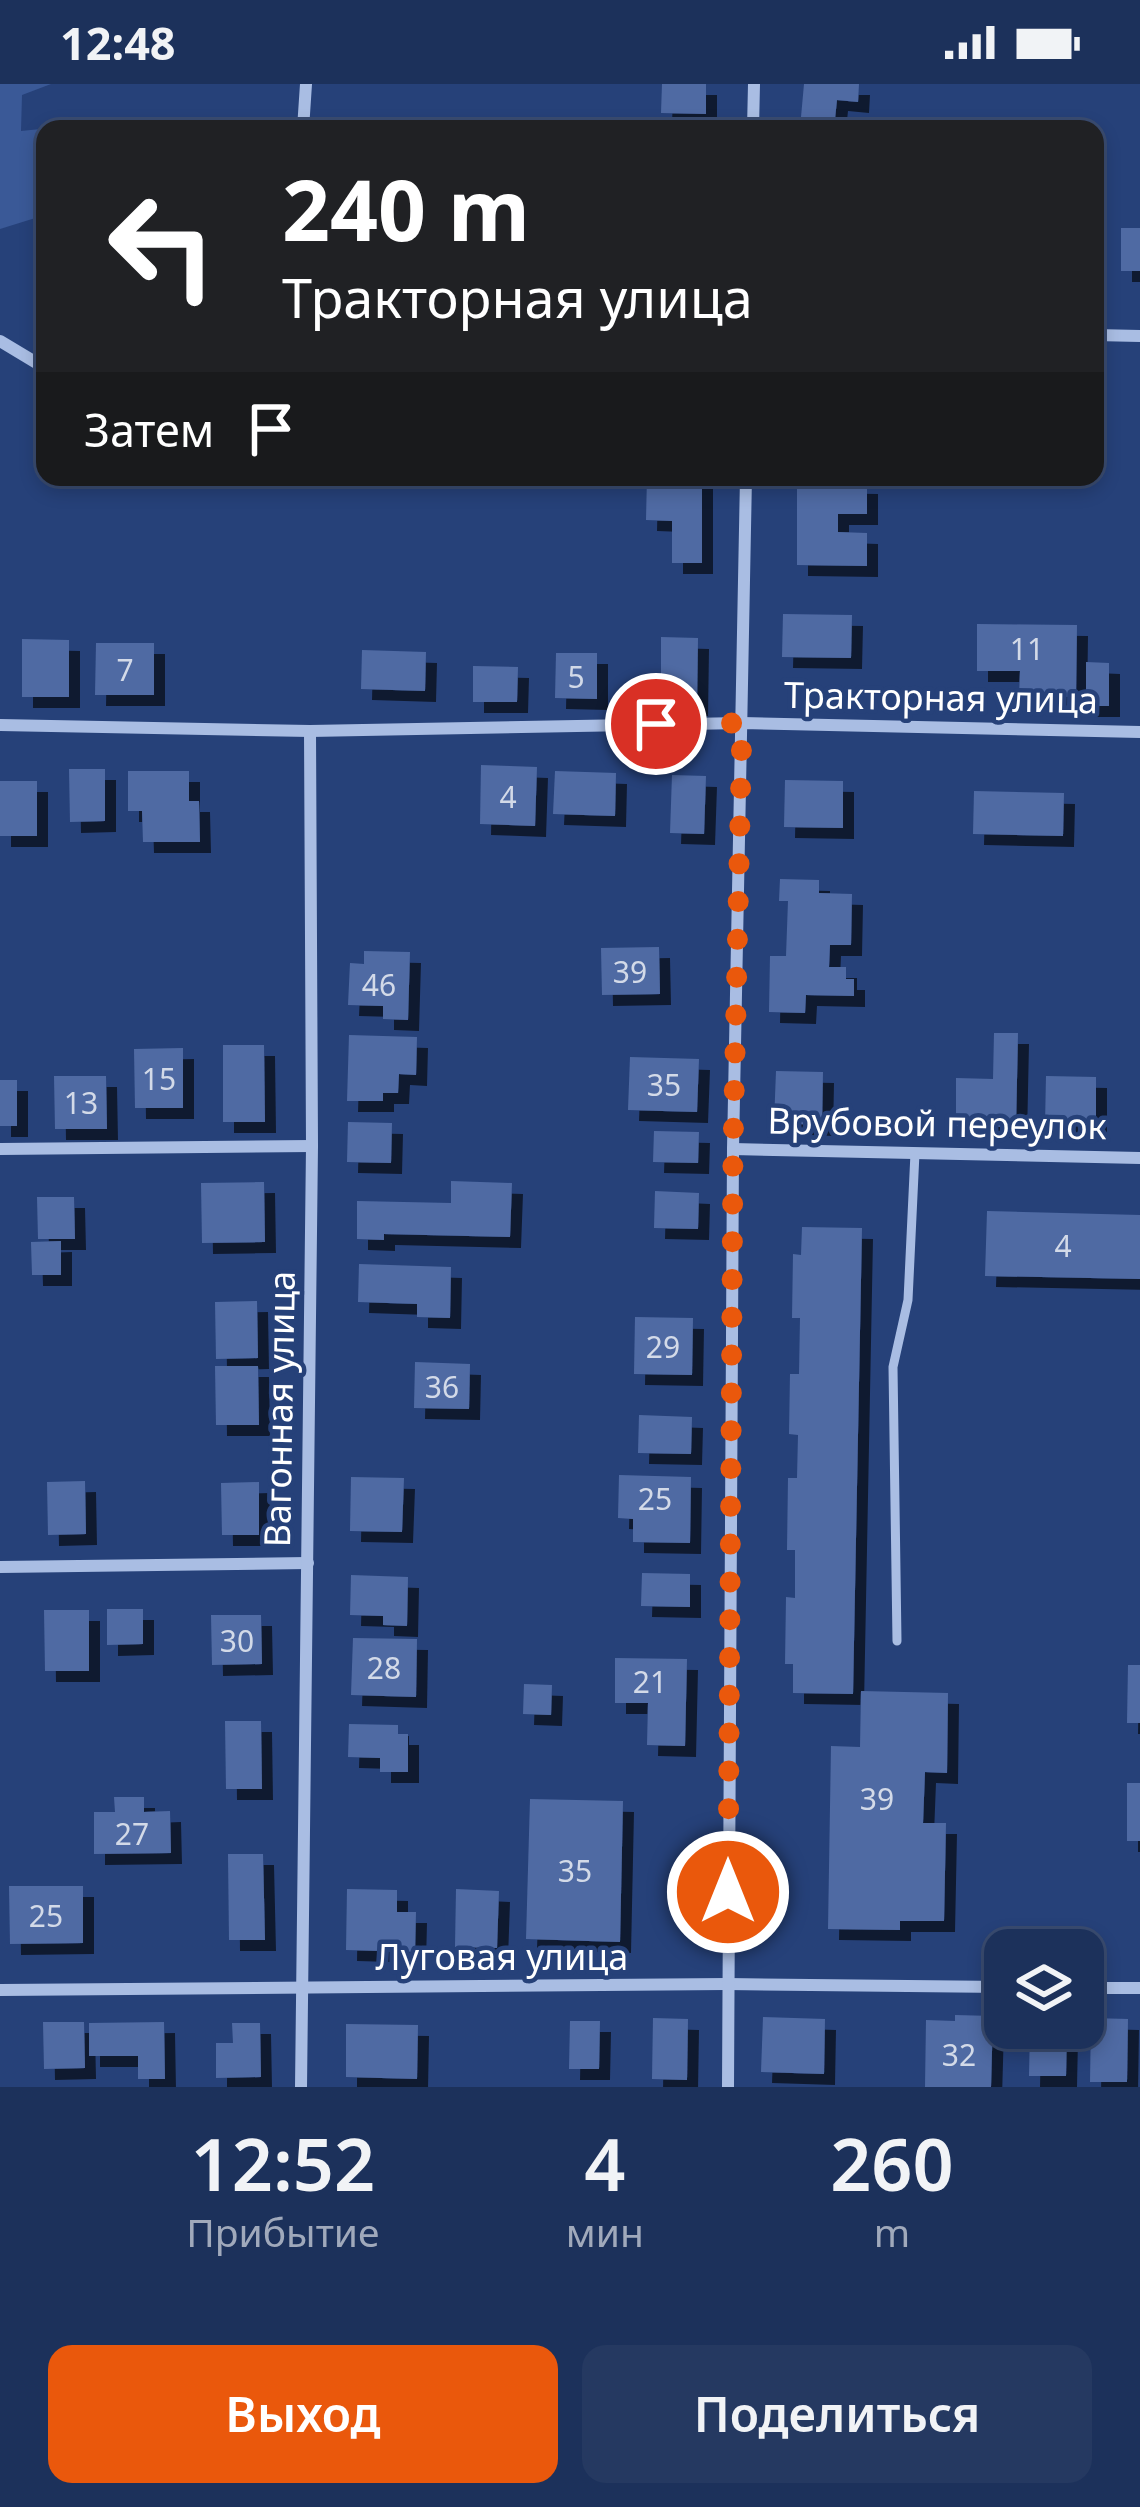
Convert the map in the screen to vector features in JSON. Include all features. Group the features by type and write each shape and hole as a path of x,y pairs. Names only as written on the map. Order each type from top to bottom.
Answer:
{"street":[{"path":"304,120 306,84"},
{"path":"753,120 754,84"},
{"path":"1104,335 1140,336"},
{"path":"0,340 36,362"},
{"path":"728,2087 733,1149 746,486"},
{"name":"Тракторная улица","path":"0,725 310,731 742,723 1140,732"},
{"name":"Вагонная улица","path":"301,2087 312,1146 310,731"},
{"path":"0,1149 312,1146"},
{"name":"Врубовой переулок","path":"733,1149 1140,1158"},
{"path":"0,1567 308,1563"},
{"name":"Луговая улица","path":"0,1990 727,1984 984,1987"},
{"path":"1104,1988 1140,1988"}],"lane":[{"path":"897,1641 893,1367 908,1300 915,1153"}],"shaded area":[{"path":"0,84 51,84 22,95 21,131 36,129 36,218 0,229"}],"building":[{"path":"662,84 706,84 706,114 661,113"},
{"path":"804,84 859,84 858,102 837,100 835,119 801,117"},
{"path":"1121,228 1140,228 1140,271 1121,271"},
{"path":"647,486 702,486 702,563 672,563 672,521 646,520"},
{"path":"797,486 867,486 867,514 838,514 838,532 867,533 867,566 797,565"},
{"path":"783,614 852,615 851,658 782,657"},
{"path":"977,624 1077,625 1076,697 1019,696 1020,671 977,671"},
{"path":"661,637 698,638 697,705 661,704"},
{"path":"22,639 69,640 69,697 22,697"},
{"path":"96,643 154,643 154,695 95,695"},
{"path":"362,650 426,652 425,691 361,689"},
{"path":"556,653 597,653 597,699 555,698"},
{"path":"1086,662 1109,663 1109,706 1086,706"},
{"path":"473,666 518,667 517,702 473,702"},
{"path":"481,765 537,767 535,826 480,824"},
{"path":"69,769 105,769 105,821 70,822"},
{"path":"128,771 189,771 189,801 199,801 200,842 143,842 142,811 128,811"},
{"path":"555,771 616,773 615,816 553,814"},
{"path":"672,775 706,776 704,834 670,833"},
{"path":"785,780 843,781 843,828 784,827"},
{"path":"0,781 37,781 37,836 0,836"},
{"path":"974,791 1064,793 1063,836 973,834"},
{"path":"780,879 819,880 819,893 852,894 851,945 830,945 829,967 846,967 846,979 854,979 854,996 806,995 805,1013 769,1012 770,956 786,956 788,901 779,901"},
{"path":"659,947 660,994 602,995 601,948"},
{"path":"364,951 410,952 408,1020 383,1019 383,1006 348,1005 350,963 364,964"},
{"path":"994,1033 1018,1033 1016,1127 956,1126 956,1078 993,1079"},
{"path":"349,1035 417,1037 416,1075 399,1074 398,1093 383,1093 383,1101 347,1101"},
{"path":"223,1045 264,1045 265,1122 223,1122"},
{"path":"183,1048 183,1108 135,1108 134,1049"},
{"path":"630,1057 699,1059 697,1112 628,1110"},
{"path":"776,1071 823,1072 822,1125 774,1123"},
{"path":"54,1076 106,1076 107,1129 55,1129"},
{"path":"1046,1076 1096,1077 1096,1126 1045,1125"},
{"path":"0,1080 17,1080 17,1126 0,1126"},
{"path":"348,1122 392,1123 391,1163 347,1162"},
{"path":"654,1131 699,1132 698,1163 653,1162"},
{"path":"451,1181 512,1183 510,1237 384,1234 384,1240 357,1239 357,1201 451,1203"},
{"path":"264,1182 265,1242 202,1243 201,1183"},
{"path":"655,1191 699,1193 698,1229 654,1228"},
{"path":"37,1197 74,1197 75,1239 38,1239"},
{"path":"987,1211 1140,1215 1140,1279 985,1276"},
{"path":"802,1227 862,1228 853,1694 793,1693 793,1664 785,1664 786,1597 795,1598 795,1550 787,1550 788,1478 797,1478 798,1435 789,1434 790,1374 799,1374 800,1318 792,1318 793,1254 801,1255"},
{"path":"61,1241 61,1275 32,1275 31,1242"},
{"path":"359,1264 451,1267 450,1318 417,1317 417,1304 358,1302"},
{"path":"257,1301 258,1358 216,1359 215,1302"},
{"path":"635,1317 693,1318 692,1375 634,1374"},
{"path":"415,1362 470,1364 469,1409 414,1408"},
{"path":"215,1366 258,1366 259,1425 216,1425"},
{"path":"639,1415 692,1417 691,1454 638,1453"},
{"path":"619,1475 691,1477 690,1543 633,1542 633,1519 618,1518"},
{"path":"351,1477 404,1478 402,1532 350,1531"},
{"path":"85,1481 86,1534 48,1535 47,1482"},
{"path":"259,1482 259,1535 222,1535 221,1483"},
{"path":"642,1573 690,1574 690,1607 641,1606"},
{"path":"351,1575 408,1577 407,1626 383,1625 383,1616 350,1615"},
{"path":"107,1609 143,1609 143,1644 107,1645"},
{"path":"44,1610 89,1610 89,1671 45,1671"},
{"path":"211,1615 261,1615 262,1664 212,1665"},
{"path":"353,1638 417,1639 416,1697 351,1695"},
{"path":"615,1658 687,1659 685,1746 647,1745 648,1703 615,1703"},
{"path":"1128,1665 1140,1665 1140,1723 1127,1723"},
{"path":"524,1684 552,1685 551,1715 523,1714"},
{"path":"861,1691 948,1693 947,1773 925,1772 923,1823 946,1823 944,1921 900,1921 900,1930 828,1929 831,1746 860,1747"},
{"path":"225,1721 261,1721 262,1789 226,1789"},
{"path":"349,1724 398,1725 398,1734 408,1734 408,1772 380,1772 380,1758 348,1757"},
{"path":"1127,1783 1140,1783 1140,1841 1127,1841"},
{"path":"114,1797 144,1797 144,1812 170,1811 171,1853 94,1854 94,1812 115,1812"},
{"path":"530,1799 623,1801 620,1942 526,1939"},
{"path":"228,1854 263,1854 265,1940 229,1940"},
{"path":"9,1886 83,1886 83,1943 10,1944"},
{"path":"347,1889 397,1890 397,1912 416,1912 415,1952 346,1950"},
{"path":"456,1889 499,1891 497,1948 455,1947"},
{"path":"955,2015 984,2016 984,2049 992,2049 991,2087 925,2087 926,2020 955,2021"},
{"path":"763,2017 825,2019 824,2074 761,2072"},
{"path":"653,2018 688,2019 687,2080 652,2079"},
{"path":"1104,2018 1128,2019 1127,2082 1090,2082 1091,2049 1104,2049"},
{"path":"570,2021 600,2021 599,2069 569,2069"},
{"path":"43,2022 84,2022 85,2068 44,2069"},
{"path":"164,2022 165,2079 138,2079 138,2056 89,2056 89,2023"},
{"path":"232,2023 260,2023 261,2077 216,2078 216,2043 233,2043"},
{"path":"346,2024 418,2025 417,2079 346,2077"},
{"path":"1030,2049 1067,2049 1066,2076 1029,2076"}],"route":[{"path":"656,724 742,723 733,1149 728,1892"}]}
